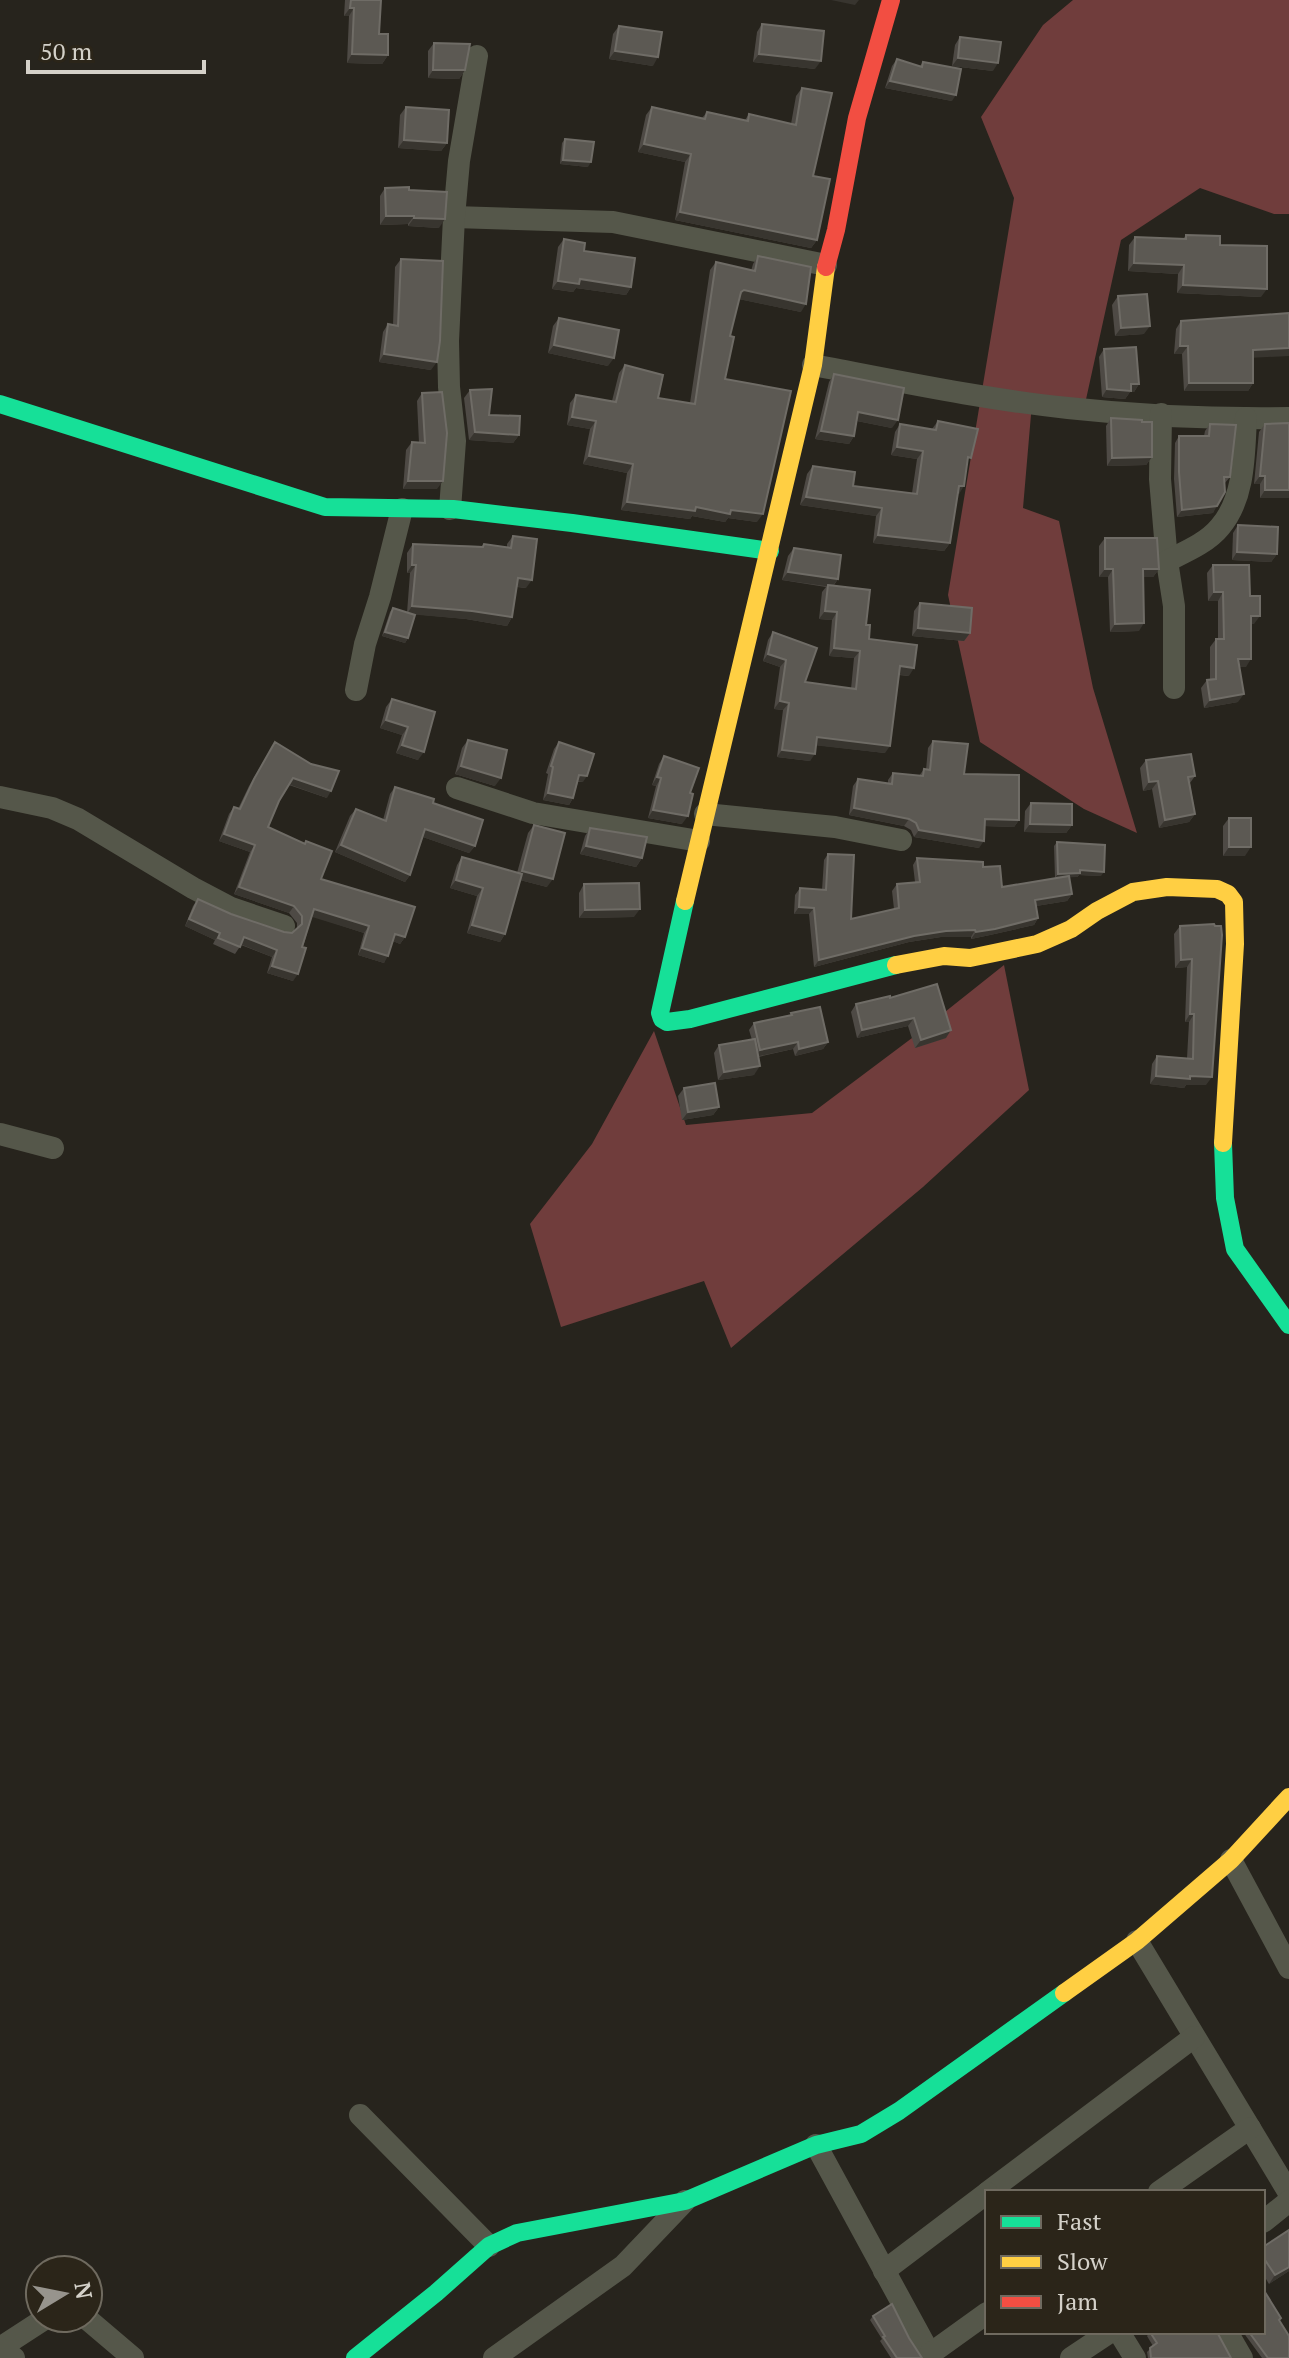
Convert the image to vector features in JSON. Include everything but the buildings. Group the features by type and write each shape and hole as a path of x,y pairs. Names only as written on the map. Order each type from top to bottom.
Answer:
{"street":[{"path":"891,0 857,118 836,230 826,265 813,365 660,1013 667,1022 690,1019 912,961 944,956 970,958 1037,944 1071,929 1133,892 1167,887 1217,889 1228,894 1234,902 1235,944 1224,1105 1225,1198 1235,1249 1289,1325"},
{"path":"450,509 455,441 448,341 454,217 459,161 477,56"},
{"path":"454,217 613,222 826,265"},
{"path":"813,365 1068,408 1289,418"},
{"path":"0,404 325,507 353,510 450,509 770,551"},
{"path":"1161,414 1160,479 1174,606 1174,688"},
{"path":"1167,561 1212,535 1221,527 1235,503 1242,471 1246,418"},
{"path":"356,690 365,644 402,509"},
{"path":"457,788 533,813 699,841"},
{"path":"0,797 52,808 78,819 231,908 284,926"},
{"path":"705,814 835,827 901,840"},
{"path":"0,1134 53,1148"},
{"path":"355,2358 489,2246 517,2233 685,2201 816,2145 861,2134 899,2111 1137,1941 1231,1860 1289,1797"},
{"path":"1231,1860 1281,1932 1289,1968"},
{"path":"1137,1941 1289,2193"},
{"path":"991,2190 1194,2037"},
{"path":"360,2115 489,2246"},
{"path":"1162,2190 1250,2128"},
{"path":"816,2145 931,2356 985,2315"},
{"path":"884,2271 985,2194"},
{"path":"494,2358 623,2266 685,2201"},
{"path":"1265,2220 1289,2201"},
{"path":"6,2353 11,2340 24,2332"},
{"path":"104,2333 133,2358"},
{"path":"1071,2358 1107,2334"},
{"path":"1120,2334 1135,2358"},
{"path":"1228,2334 1242,2358"}],"shaded area":[{"path":"1073,0 1289,0 1289,214 1274,214 1200,188 1121,240 1085,404 1032,403 1023,508 1059,521 1093,688 1137,833 1084,809 980,742 948,595 1014,198 981,117 1043,25"},
{"path":"1004,965 1029,1090 923,1187 731,1348 704,1281 561,1327 530,1224 592,1144 654,1031 686,1125 812,1113"}],"traffic: fast":[{"path":"0,404 325,507 453,509 770,551"},
{"path":"685,901 660,1013 667,1022 690,1019 896,965"},
{"path":"1223,1143 1225,1198 1235,1249 1289,1325"},
{"path":"355,2358 489,2246 517,2233 685,2201 816,2145 861,2134 899,2111 1064,1993"}],"traffic: slow":[{"path":"685,901 813,365 826,267"},
{"path":"896,965 944,956 970,958 1037,944 1071,929 1133,892 1167,887 1217,889 1228,894 1234,902 1235,944 1223,1143"},
{"path":"1064,1993 1137,1941 1231,1860 1289,1797"}],"traffic: jam":[{"path":"826,267 857,118 891,0"}]}
